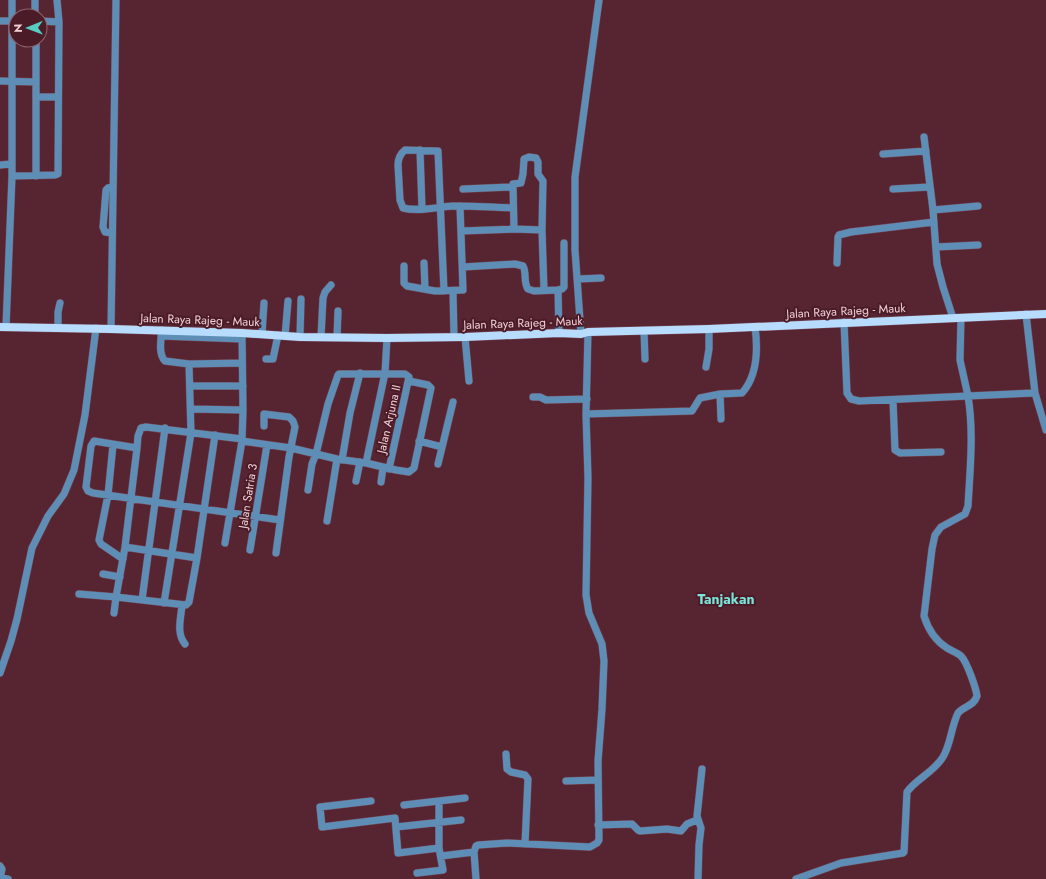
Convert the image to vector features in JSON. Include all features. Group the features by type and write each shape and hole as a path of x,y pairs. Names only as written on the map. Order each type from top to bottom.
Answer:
{"main road":[{"name":"Jalan Raya Rajeg - Mauk","path":"3,327 111,328 161,333 242,336 262,334 300,337 387,338 709,329 1046,314"}],"street":[{"path":"12,176 58,174 59,22 57,0"},
{"path":"111,328 116,0"},
{"path":"476,879 474,848 478,845 507,843 590,847 599,840 598,780 604,661 602,644 589,613 586,595 588,478 587,400 584,333 575,250 575,176 599,0"},
{"path":"48,22 59,22"},
{"path":"3,327 12,176 13,48"},
{"path":"36,48 36,176"},
{"path":"0,81 36,82"},
{"path":"36,97 58,97"},
{"path":"796,879 841,863 904,852 907,792 934,768 942,758 958,713 972,704 977,694 965,662 961,656 946,647 934,635 926,623 924,616 935,535 941,527 965,514 968,506 971,431 968,396 960,360 957,318 940,276 924,136"},
{"path":"444,291 440,207 438,151 406,150 402,153 398,160 398,165 401,205 403,208 422,209 440,207 460,206 513,208"},
{"path":"420,150 422,209"},
{"path":"883,154 926,151"},
{"path":"514,230 512,188 514,183 520,182 523,174 525,158 536,158 538,162 538,174 543,181 542,230 544,290"},
{"path":"0,164 11,164"},
{"path":"893,189 929,187"},
{"path":"464,189 512,188"},
{"path":"404,266 405,285 444,291 461,291 464,288 460,206"},
{"path":"933,210 978,206"},
{"path":"837,263 839,235 852,232 934,222"},
{"path":"461,231 542,230"},
{"path":"463,267 521,265 524,268 525,284 528,289 534,291 558,290 564,287 564,243"},
{"path":"936,247 978,245"},
{"path":"424,263 425,289"},
{"path":"578,279 601,278"},
{"path":"321,337 323,298 325,292 331,285"},
{"path":"558,290 559,333"},
{"path":"454,291 454,337"},
{"path":"300,337 301,299"},
{"path":"266,359 274,359 282,336 288,301"},
{"path":"58,328 58,312 60,303"},
{"path":"262,334 264,303"},
{"path":"337,337 338,311"},
{"path":"1026,314 1035,393 1046,430"},
{"path":"844,322 847,393 851,399 859,401 893,400 1035,393"},
{"path":"586,414 692,411 700,398 742,392 749,383 757,355 755,327"},
{"path":"0,673 17,619 32,548 45,521 64,494 75,465 85,415 96,328"},
{"path":"706,367 709,349 709,329"},
{"path":"644,331 645,359"},
{"path":"161,333 161,354 165,361 189,364 242,363"},
{"path":"225,543 242,440 242,336"},
{"path":"465,337 469,381"},
{"path":"356,481 363,462 385,373 387,338"},
{"path":"164,604 190,432 191,409 189,364"},
{"path":"114,613 125,547 138,436 141,428 165,428 215,435 291,448 316,454 340,460 363,462 405,472 411,471 414,468 431,388 428,385 408,378 385,373 342,373 338,375 328,404 316,454 312,464 308,490"},
{"path":"327,521 360,373"},
{"name":"Jalan Arjuna II","path":"380,482 386,468 408,378"},
{"path":"190,386 243,386"},
{"path":"720,394 721,419"},
{"path":"533,397 540,397 546,400 587,400"},
{"path":"893,400 896,450 900,453 941,452"},
{"path":"438,464 453,402"},
{"path":"191,409 243,410"},
{"path":"264,426 264,414 287,417 291,419 295,427 276,553"},
{"path":"142,600 165,428"},
{"path":"79,594 142,600 164,604 188,605 197,558 215,435"},
{"path":"137,448 96,440 92,442 86,483 88,491 204,510 280,520"},
{"path":"419,441 442,447"},
{"path":"113,444 108,495 99,540 101,544 123,559"},
{"name":"Jalan Satria 3","path":"250,550 267,444"},
{"path":"125,547 197,558"},
{"path":"103,574 120,577"},
{"path":"182,605 180,633 185,644"},
{"path":"506,754 507,769 511,772 525,775 528,779 524,844"},
{"path":"698,879 701,828 697,820 702,769"},
{"path":"566,781 598,780"},
{"path":"404,805 465,798"},
{"path":"371,801 320,807 322,827 395,818 398,853 440,848"},
{"path":"417,873 443,870 440,848 439,801"},
{"path":"396,827 461,820"},
{"path":"598,825 632,824 640,830 668,829 681,831 687,824 697,820"},
{"path":"441,856 474,852"},
{"path":"0,866 2,869 0,878 8,879"}],"district":[{"name":"Tanjakan","path":"726,599"}]}
